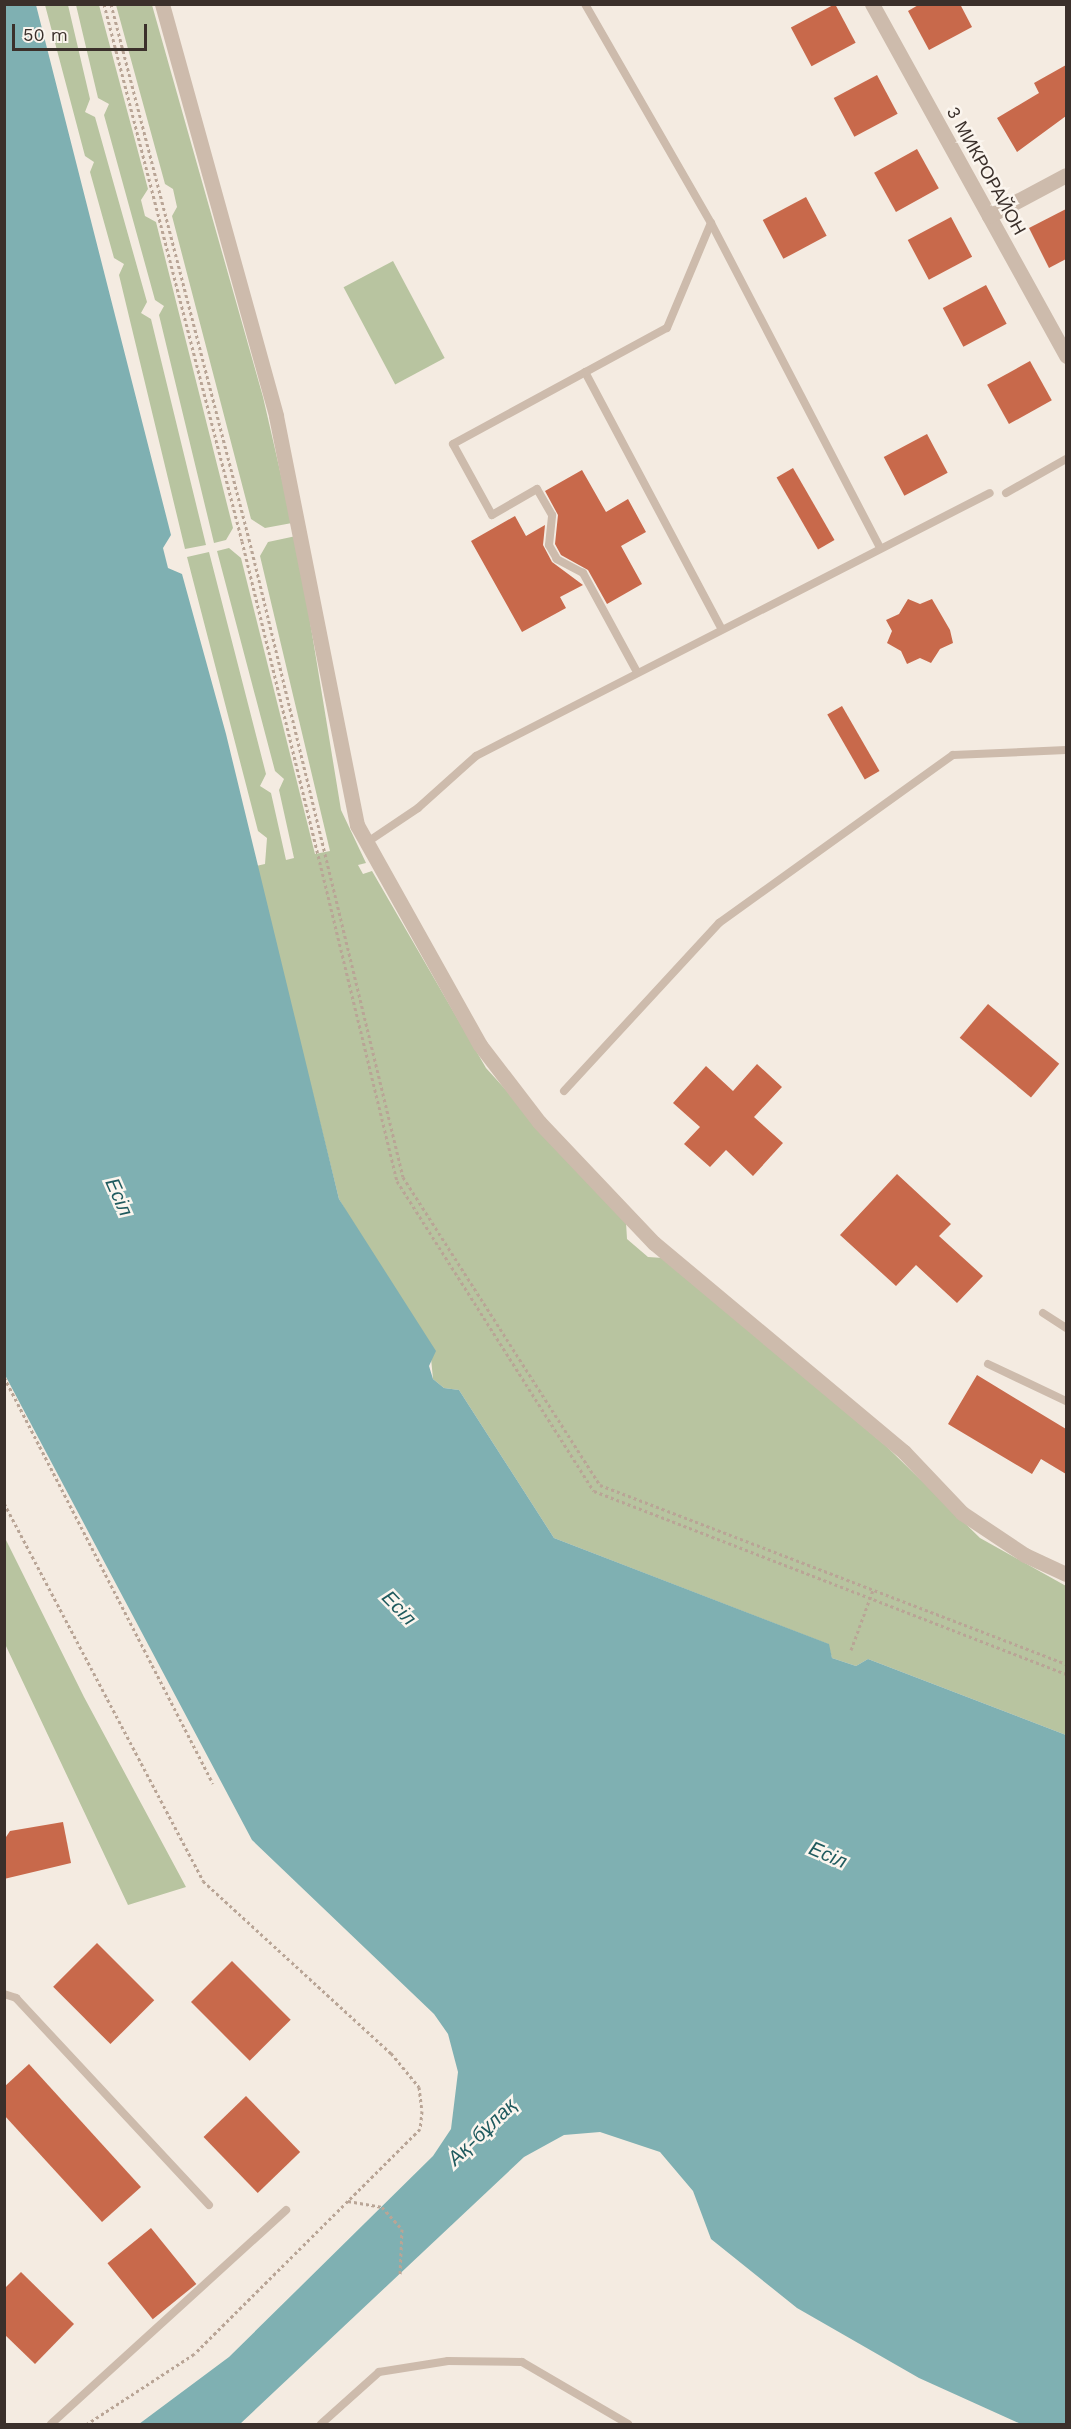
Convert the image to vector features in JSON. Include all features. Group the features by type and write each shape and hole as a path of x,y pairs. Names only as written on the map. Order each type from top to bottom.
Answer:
{"street":[{"path":"162,4 276,416 352,806 366,843 480,1045 539,1122 654,1243 904,1452 963,1513 1025,1555 1066,1574"},
{"name":"3 МИКРОРАЙОН","path":"872,4 1066,356"},
{"path":"989,216 1066,175"},
{"path":"1025,1555 1066,1562"}],"lane":[{"path":"585,4 711,223 879,546"},
{"path":"637,672 583,573 557,559 549,545 552,515 537,489 492,514 453,444 667,328 711,223"},
{"path":"585,372 721,628"},
{"path":"1006,494 1066,459"},
{"path":"366,843 418,808 476,756 879,546 990,493"},
{"path":"564,1091 719,923 953,755 1066,750"},
{"path":"1043,1313 1066,1328"},
{"path":"988,1364 1066,1401"},
{"path":"4,1994 16,1998 209,2205"},
{"path":"51,2424 286,2210"},
{"path":"321,2424 379,2372 448,2361 522,2362 628,2424"}],"path":[{"path":"104,4 242,541 397,1181 594,1491 1066,1674"},
{"path":"4,1377 213,1783"},
{"path":"4,1503 203,1881 391,2053 418,2087 420,2129 194,2354 87,2424"},
{"path":"851,1650 873,1590"},
{"path":"348,2201 382,2207 402,2229 400,2274"}],"green space":[{"path":"45,5 68,5 90,99 85,112 95,117 147,302 141,313 151,319 206,545 185,549 119,275 124,264 114,258 90,172 94,162 85,156"},
{"path":"76,5 99,5 148,189 141,200 145,216 156,222 233,528 226,540 214,543 159,315 164,306 155,300 104,115 109,104 98,98"},
{"path":"116,5 152,5 263,397 292,523 265,528 251,519 172,216 177,207 173,189 165,184"},
{"path":"393,261 445,358 395,384 344,287"},
{"path":"296,536 341,810 366,863 358,865 363,874 372,871 486,1068 626,1222 627,1239 648,1257 663,1258 886,1446 980,1538 1066,1586 1066,1735 868,1659 856,1666 832,1658 828,1644 554,1538 459,1390 444,1388 433,1379 431,1358 339,1199 256,866 265,864 267,838 258,831 187,557 209,552 266,774 260,786 271,793 286,860 294,858 279,790 284,779 275,771 217,551 229,548 241,558 315,854 330,851 260,556 268,542"},
{"path":"5,1538 84,1697 186,1887 128,1905 5,1644"}],"water":[{"path":"4,5 36,5 171,535 163,548 168,568 182,574 226,734 339,1199 436,1351 429,1366 433,1379 444,1388 459,1390 554,1538 829,1644 832,1658 856,1666 868,1659 1066,1735 1066,2424 1021,2424 919,2378 797,2308 711,2239 693,2191 660,2152 600,2132 564,2135 524,2157 240,2424 139,2424 229,2357 433,2156 451,2129 458,2072 448,2034 434,2014 252,1840 5,1375"}],"building":[{"path":"835,4 856,43 812,66 791,27"},
{"path":"920,4 960,4 972,27 929,50 908,11"},
{"path":"1066,65 1066,116 1017,152 997,118 1039,93 1034,83"},
{"path":"877,75 898,114 854,137 834,98"},
{"path":"917,149 939,188 896,212 874,173"},
{"path":"806,197 827,236 783,259 763,220"},
{"path":"1066,209 1066,259 1049,268 1029,228"},
{"path":"951,217 972,257 929,280 908,240"},
{"path":"986,285 1007,324 963,347 943,308"},
{"path":"1030,361 1052,400 1009,424 987,385"},
{"path":"927,434 948,473 904,496 884,457"},
{"path":"793,468 834,540 818,549 777,478"},
{"path":"582,470 606,512 628,499 646,532 621,546 642,584 607,604 588,570 561,555 555,544 558,515 545,491"},
{"path":"515,516 526,536 545,525 543,545 552,562 583,585 560,597 566,608 522,632 471,541"},
{"path":"908,599 920,604 932,599 950,630 953,643 940,649 931,663 920,658 907,664 901,651 887,643 892,631 886,620 899,614"},
{"path":"842,706 880,771 865,779 827,714"},
{"path":"988,1004 1059,1064 1031,1097 960,1038"},
{"path":"757,1064 782,1087 754,1117 783,1143 753,1176 726,1150 710,1167 684,1144 700,1127 673,1103 706,1066 733,1091"},
{"path":"897,1174 951,1224 939,1236 983,1276 957,1303 916,1265 896,1286 840,1235"},
{"path":"977,1375 1066,1429 1066,1474 1041,1459 1032,1474 948,1424"},
{"path":"63,1822 71,1863 4,1879 4,1840 10,1831"},
{"path":"97,1943 154,2000 110,2044 53,1987"},
{"path":"232,1961 291,2020 250,2061 191,2002"},
{"path":"29,2064 141,2187 102,2222 4,2115 4,2087"},
{"path":"246,2096 300,2152 258,2193 204,2137"},
{"path":"151,2228 196,2284 153,2319 107,2263"},
{"path":"21,2272 74,2324 35,2364 4,2334 4,2289"}],"water label":[{"name":"Есіл","path":"119,1197"},
{"name":"Есіл","path":"399,1608"},
{"name":"Есіл","path":"828,1855"},
{"name":"Ақ-бұлақ","path":"482,2132"}]}
